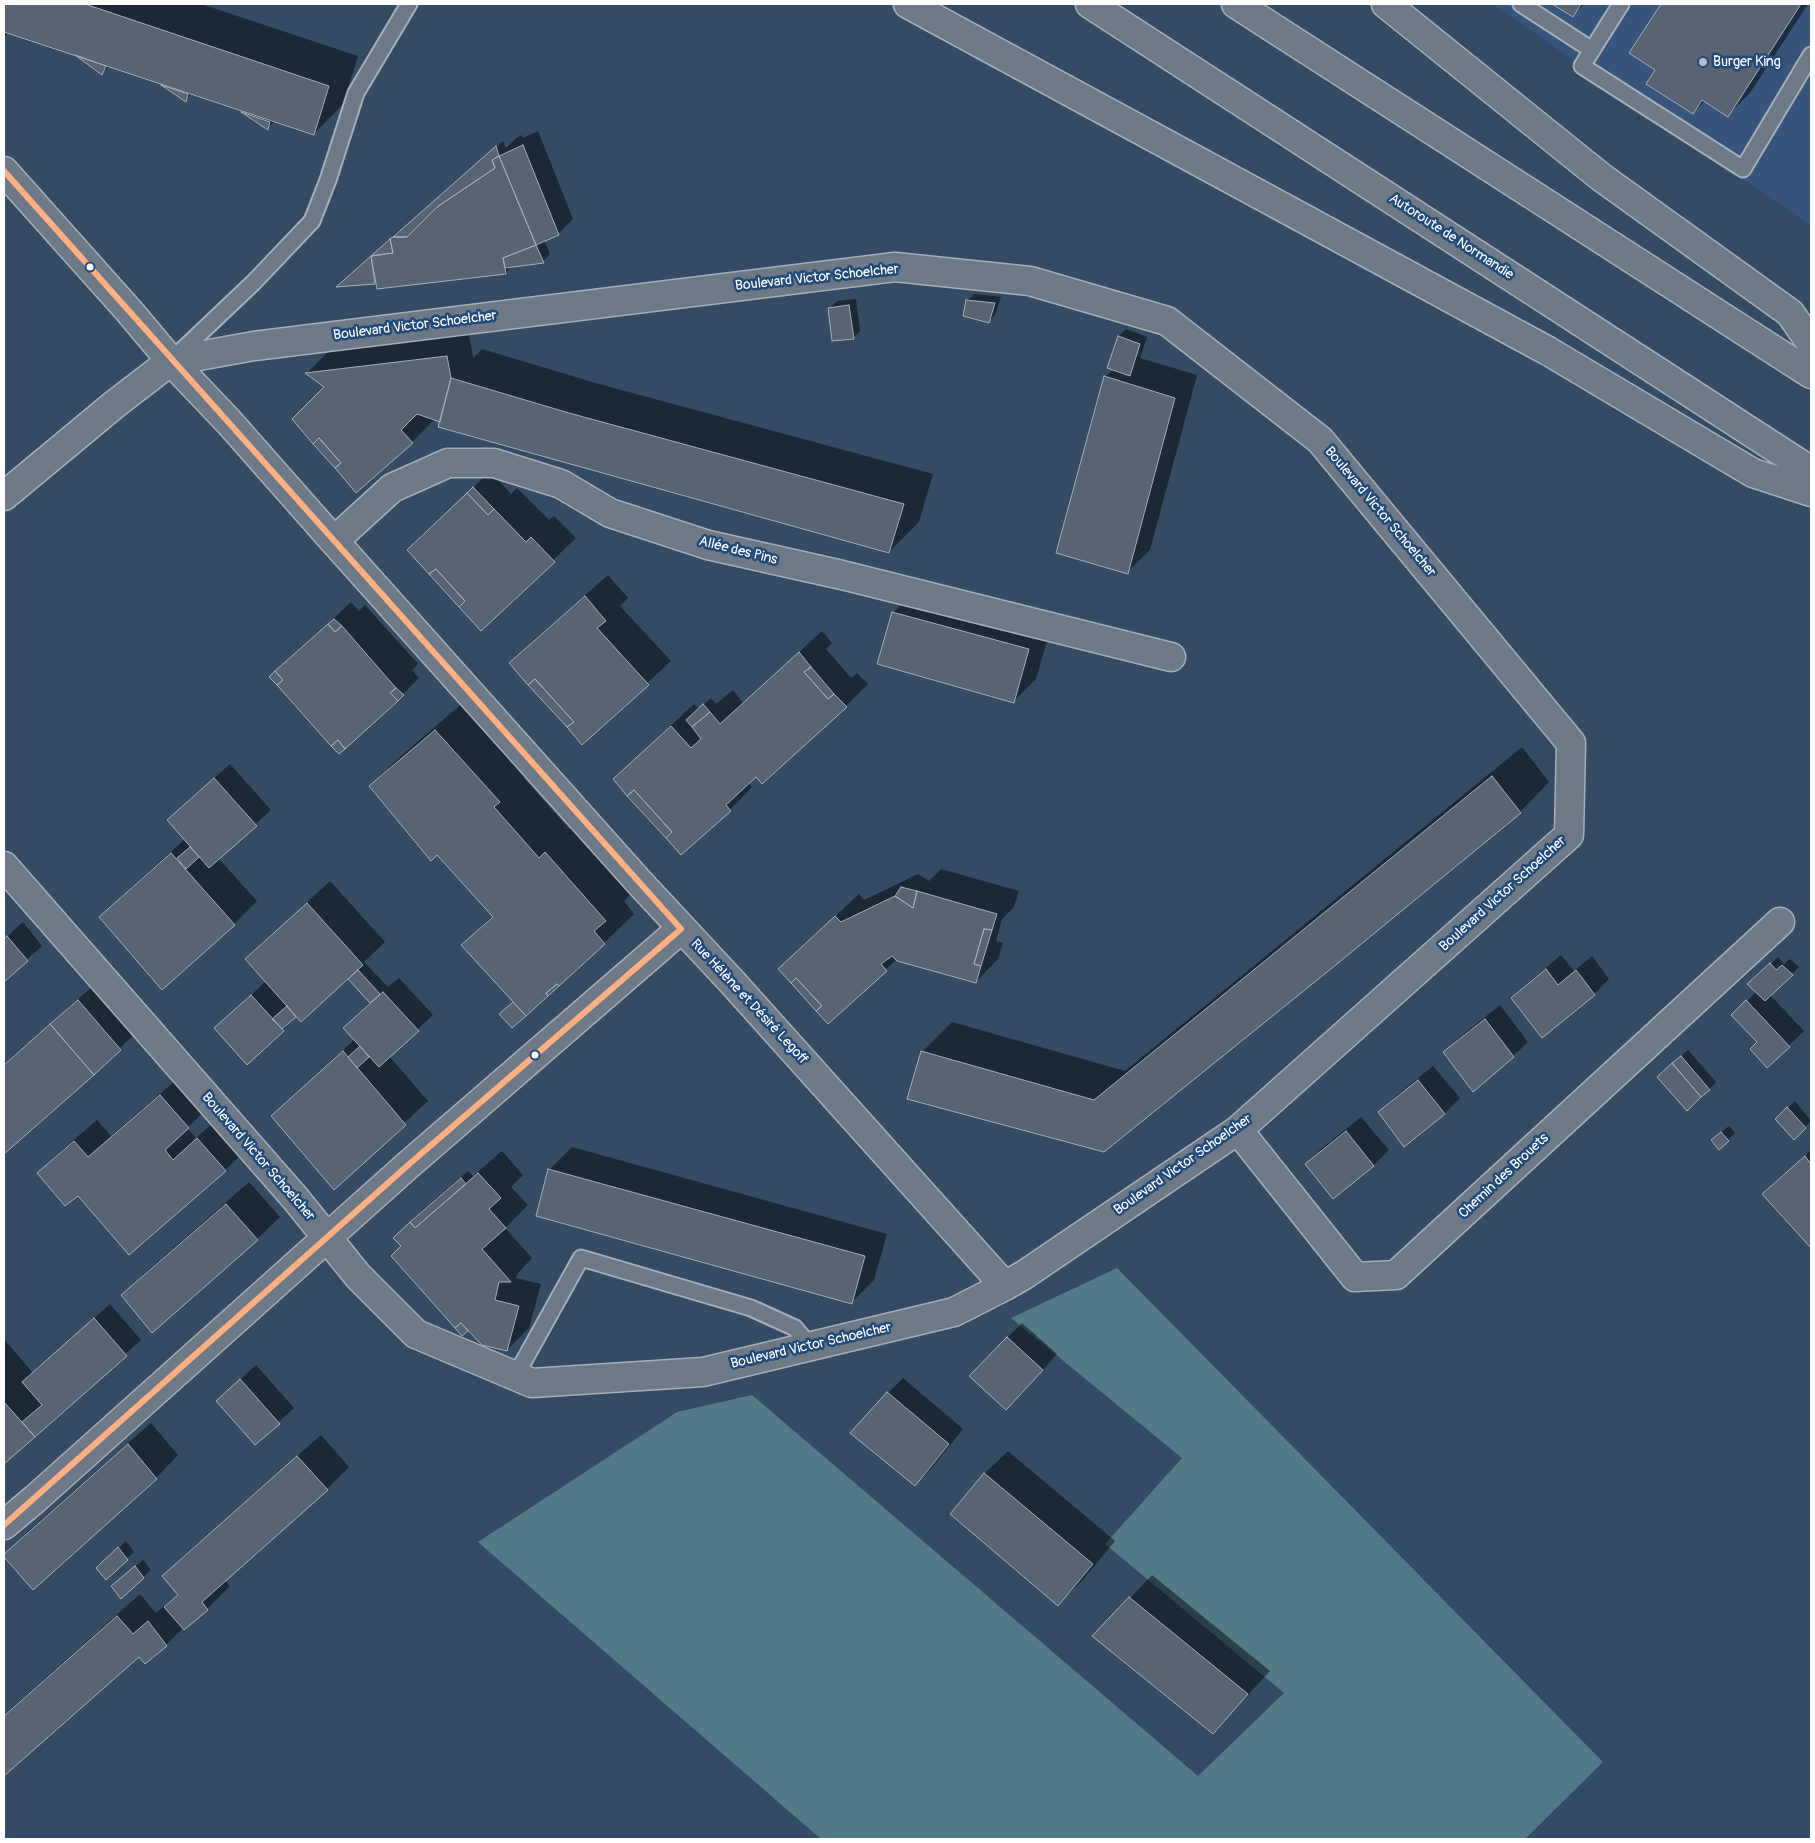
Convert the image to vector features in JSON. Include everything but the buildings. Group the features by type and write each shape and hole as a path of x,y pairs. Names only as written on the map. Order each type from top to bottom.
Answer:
{"main road":[{"path":"908,4 1548,351 1753,473 1811,492"},
{"name":"Autoroute de Normandie","path":"1090,4 1811,471"},
{"path":"1236,4 1811,374"},
{"path":"1386,4 1601,177 1790,313 1811,343"},
{"name":"Rue Hélène et Désiré Legoff","path":"4,171 172,361 229,422 682,929 733,983 1005,1286"},
{"name":"Boulevard Victor Schoelcher","path":"4,496 115,404 172,361 254,346 895,267 1030,281 1167,321 1320,440 1571,743 1569,835 1238,1130 1005,1286 954,1312 703,1372 532,1383 416,1334 358,1276 296,1198 4,866"},
{"name":"Allée des Pins","path":"334,541 392,488 448,463 494,463 561,484 610,513 708,545 842,575 1171,657"},
{"name":"Chemin des Brouets","path":"1238,1130 1355,1277 1396,1274 1780,922"},
{"path":"4,1525 436,1141 682,929"}],"lane":[{"path":"172,361 254,282 312,221 328,180 356,93 409,4"},
{"path":"1521,4 1592,50"},
{"path":"1621,4 1582,66 1743,170 1811,55"},
{"path":"516,1376 581,1258 751,1308 795,1328 810,1346"}],"shaded area":[{"path":"1493,4 1811,4 1811,226"}],"green space":[{"path":"1117,1268 1603,1762 1525,1839 821,1839 478,1542 677,1412 752,1395 1198,1776 1284,1693 1105,1544 1182,1458 1011,1318"}],"transit line":[{"path":"4,171 681,929"},
{"path":"4,1525 407,1166 681,929"}],"place":[{"name":"Burger King","path":"1703,62"}]}
